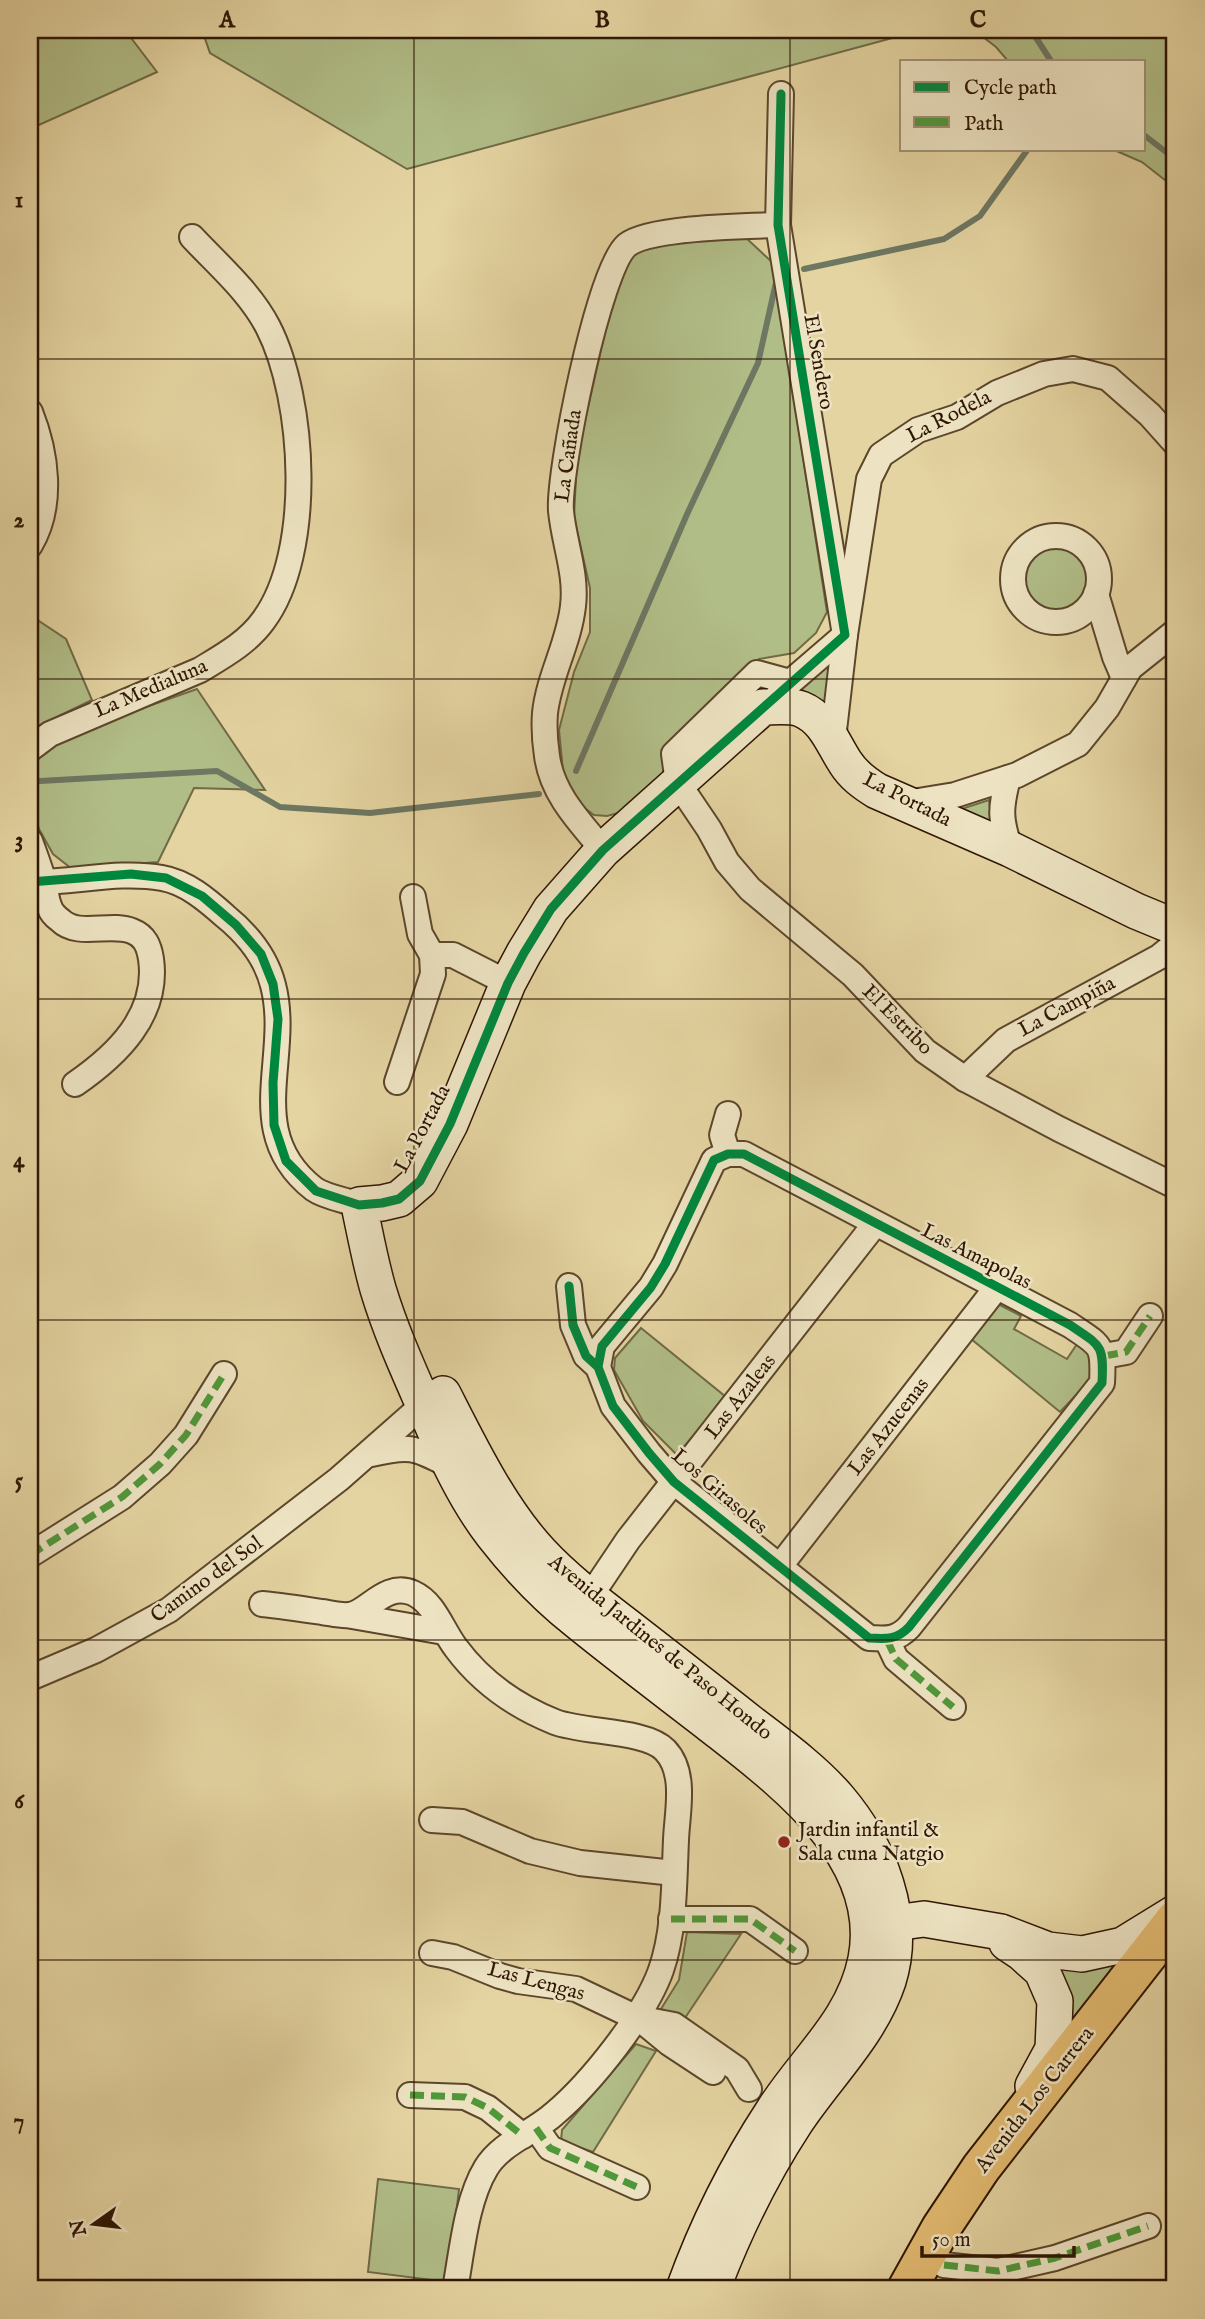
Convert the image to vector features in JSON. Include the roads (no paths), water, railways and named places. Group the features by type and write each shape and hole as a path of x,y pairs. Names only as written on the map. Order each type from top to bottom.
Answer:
{"main road":[{"name":"Avenida Los Carrera","path":"907,2289 960,2197 1175,1920"},
{"name":"Avenida Los Carrera","path":"938,2277 966,2230 1175,1958"}],"street":[{"name":"El Sendero","path":"780,94 778,225 845,635"},
{"name":"La Cañada","path":"603,850 569,810 554,785 547,756 545,713 556,668 569,632 574,604 575,580 561,509 566,452 596,318 610,269 626,245 646,237 696,229 778,225"},
{"name":"La Medialuna","path":"30,749 50,733 200,670 224,656 247,639 264,621 280,594 292,554 299,488 297,436 286,373 268,327 245,293 192,237"},
{"name":"La Rodela","path":"833,739 845,635 869,479 881,455 918,430 957,417 997,393 1044,373 1073,369 1108,378 1150,415 1175,443"},
{"path":"30,412 40,436 45,466 44,506 37,533 30,545"},
{"path":"1096,594 1124,678"},
{"path":"905,803 956,795 1008,778 1078,744 1107,708 1130,668 1175,632"},
{"path":"763,707 845,635"},
{"path":"678,783 674,754 757,673 790,682"},
{"name":"La Portada","path":"371,1204 399,1199 420,1181 450,1124 509,983 551,909 603,850 763,707 799,708 817,719 833,739 845,763 859,779 877,791 1010,849 1136,911 1164,923 1175,924"},
{"path":"1008,778 1001,822 1010,849"},
{"name":"El Estribo","path":"678,783 727,862 750,889 853,975 925,1051 965,1079 1175,1186"},
{"path":"30,841 37,882 50,908 62,922 77,928 129,929 143,936 149,947 154,976 146,1007 128,1039 105,1063 75,1084"},
{"path":"37,882 131,874 166,878 202,896 236,925 261,954 273,984 278,1019 273,1083 274,1125 286,1161 316,1191 371,1204"},
{"path":"397,1082 433,974 432,955 420,934 414,897"},
{"name":"La Campiña","path":"965,1079 1006,1040 1159,957 1175,944"},
{"path":"432,955 453,955 509,983"},
{"path":"598,1367 602,1346 651,1287 666,1264 714,1160 728,1154 722,1135 728,1114"},
{"name":"Las Amapolas","path":"728,1154 744,1154 997,1287 1086,1336 1095,1342 1104,1356"},
{"name":"Avenida Jardines de Paso Hondo","path":"371,1204 378,1289 403,1362 468,1445 502,1501 541,1552 591,1596 788,1751 837,1797 874,1850 886,1886 882,1924 895,1948 889,1979 876,2011 773,2106 728,2192 684,2289"},
{"name":"Las Azaleas","path":"591,1596 628,1540 679,1486 875,1224"},
{"name":"Los Girasoles","path":"569,1286 573,1325 586,1356 598,1367 603,1386 613,1406 649,1453 679,1486 869,1638 887,1640"},
{"name":"Las Azucenas","path":"780,1566 997,1287"},
{"path":"953,1707 896,1659 887,1640 901,1635 909,1627 1102,1383 1104,1356 1126,1352 1150,1316"},
{"path":"30,1555 122,1497 160,1464 186,1435 225,1374"},
{"name":"Avenida Jardines de Paso Hondo","path":"433,1399 449,1465 491,1532 529,1579 591,1596"},
{"name":"Camino del Sol","path":"30,1678 96,1650 169,1610 226,1569 433,1399"},
{"name":"Camino del Sol","path":"367,1455 402,1447 423,1451 449,1465"},
{"path":"352,1616 387,1594 411,1592 422,1598 433,1610 444,1632 476,1674 512,1702 557,1723 643,1738 655,1743 665,1750 678,1774 671,1919 661,1970 638,2018 580,2090 554,2115 501,2151 487,2166 477,2186 467,2226 457,2289"},
{"path":"262,1604 444,1632"},
{"path":"432,1820 462,1822 530,1851 580,1863 674,1873"},
{"path":"882,1924 924,1919 1002,1932 1048,1950 1082,1954 1123,1945 1175,1913"},
{"path":"671,1919 750,1920 795,1951"},
{"path":"986,1930 1022,1953 1042,1971 1055,2001 1053,2049 1004,2140"},
{"name":"Las Lengas","path":"432,1953 453,1957 519,1981 576,1989 638,2018 669,2043 725,2080 773,2106"},
{"path":"410,2095 465,2097 529,2132 550,2148 637,2187"},
{"name":"Avenida Jardines de Paso Hondo","path":"712,2289 730,2241 767,2168 773,2106"},
{"path":"938,2277 998,2271 1055,2258 1148,2226"}],"waterway":[{"path":"1031,30 1050,60"},
{"path":"1146,137 1175,159"},
{"path":"804,269 944,239 980,216 1027,150"},
{"path":"576,771 688,512 758,363 777,278"},
{"path":"40,781 217,771 280,807 370,813 539,794"}],"place":[{"name":"Jardin infantil & Sala cuna Natgio","path":"784,1842"}]}
